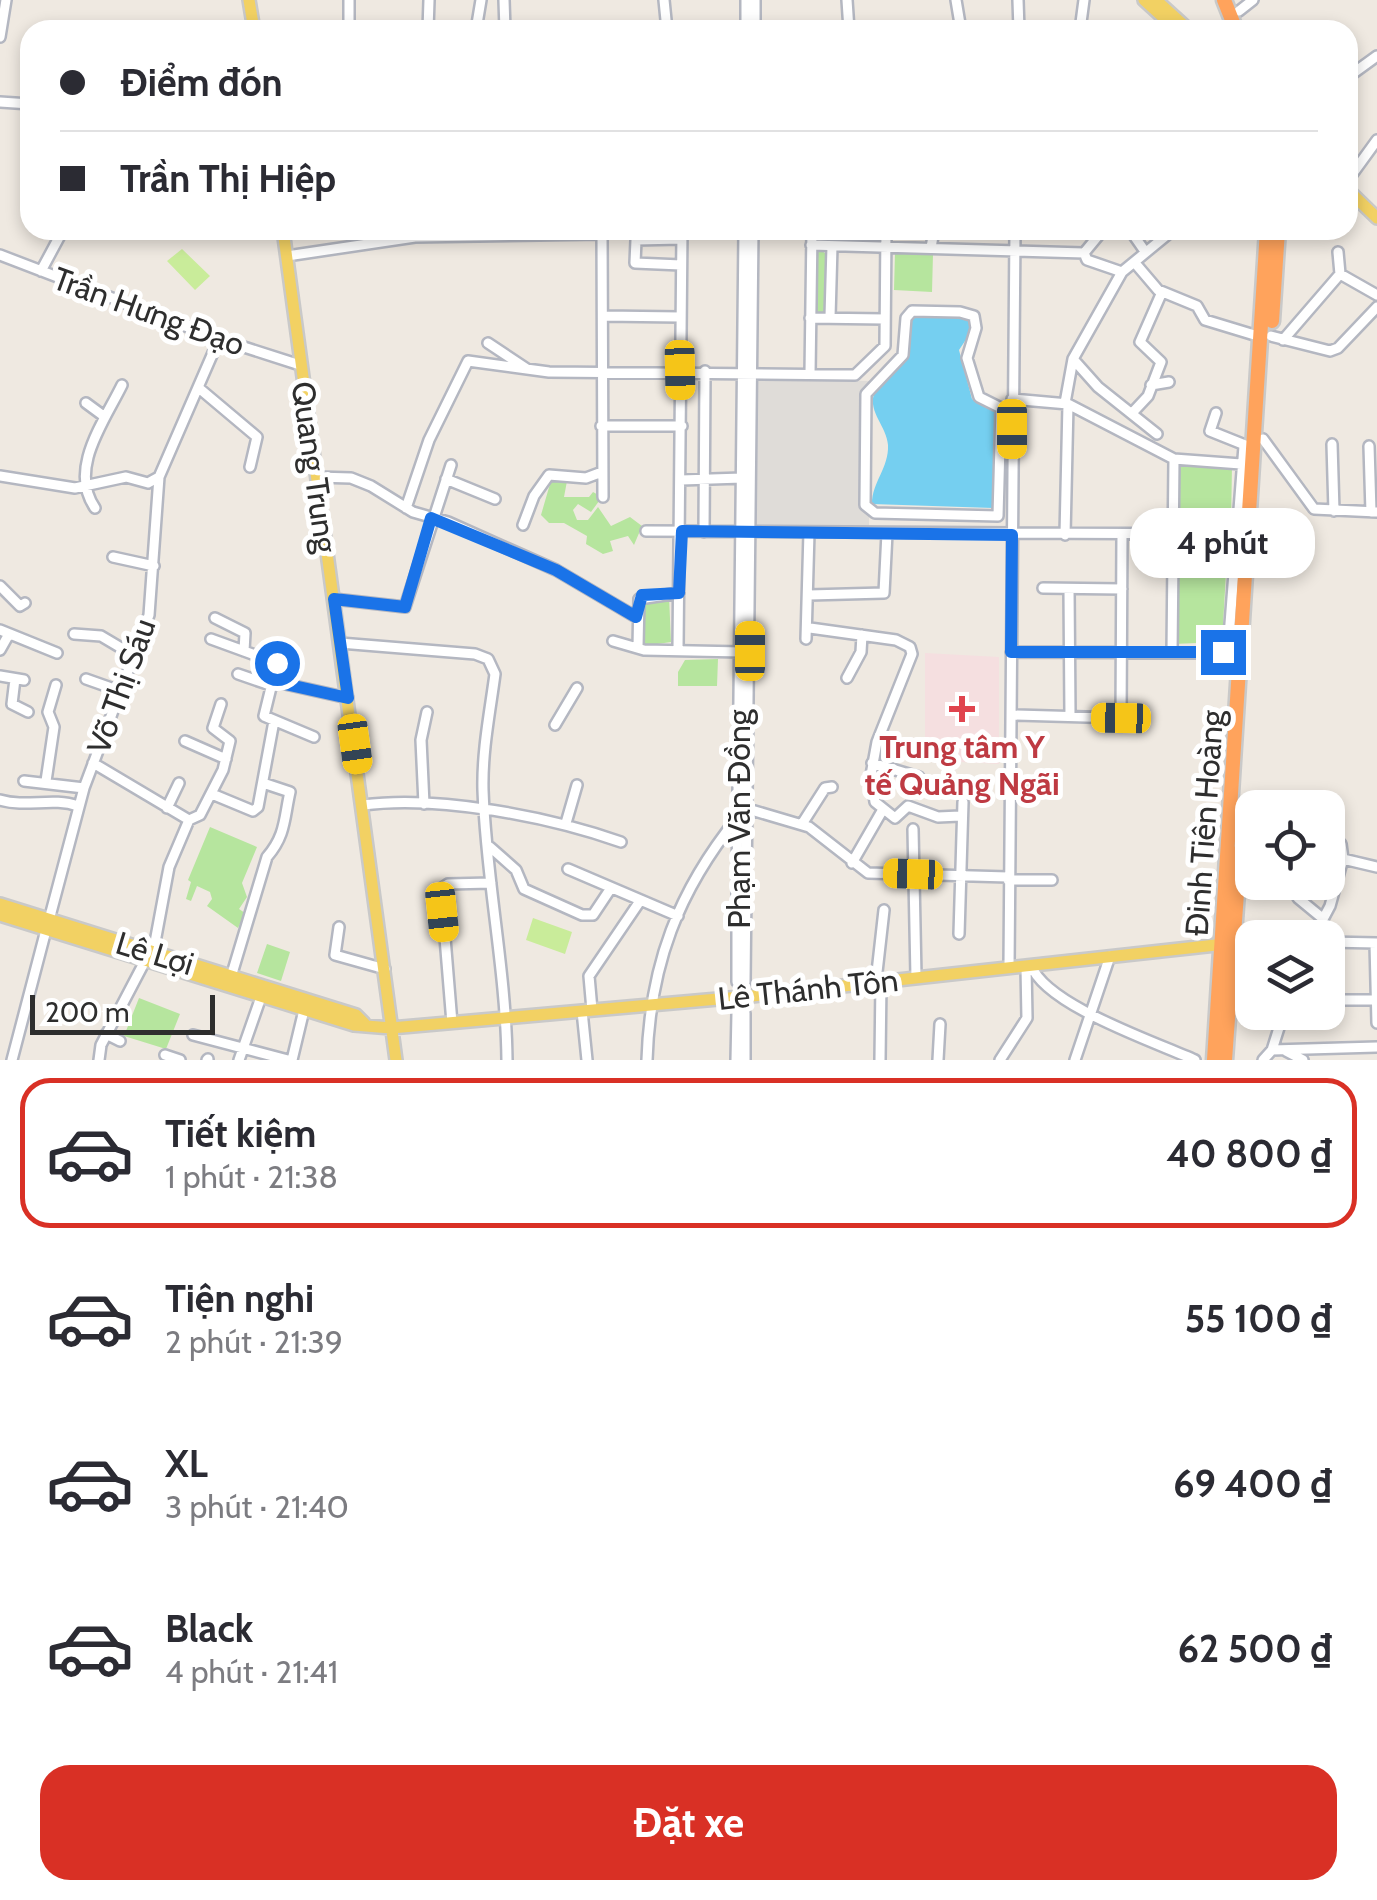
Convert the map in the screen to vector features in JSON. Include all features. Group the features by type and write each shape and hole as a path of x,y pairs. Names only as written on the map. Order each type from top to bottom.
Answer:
{"highway":[{"name":"Đinh Tiên Hoàng","path":"1268,240 1272,338"},
{"name":"Đinh Tiên Hoàng","path":"1224,1060 1253,445 1272,338 1277,240"},
{"name":"Đinh Tiên Hoàng","path":"1247,790 1253,445"},
{"name":"Đinh Tiên Hoàng","path":"1214,1060 1236,900"}],"main road":[{"path":"1144,0 1166,20"},
{"path":"1156,0 1178,20"},
{"path":"1358,200 1377,218"},
{"name":"Quang Trung","path":"285,240 396,1060"},
{"name":"Lê Lợi","path":"0,904 48,925"},
{"name":"Lê Lợi","path":"0,915 48,925 149,957 261,998 281,998 356,1014 364,1022"},
{"name":"Lê Thánh Tôn","path":"392,1028 741,997 1230,941"},
{"name":"Lê Lợi","path":"149,957 231,977 304,1010 354,1025 364,1022 392,1028"}],"street":[{"path":"0,38 6,0"},
{"path":"1238,20 1253,0"},
{"path":"1358,166 1377,140"},
{"path":"41,271 58,240"},
{"path":"287,256 380,240"},
{"path":"602,240 603,497"},
{"path":"636,240 636,263 681,265"},
{"path":"678,649 682,240"},
{"name":"Phạm Văn Đồng","path":"742,886 738,816 743,769 746,240"},
{"name":"Phạm Văn Đồng","path":"748,251 751,240"},
{"path":"810,374 811,240"},
{"path":"406,508 424,454 467,362 530,371 854,375 885,346 886,240"},
{"path":"931,248 932,240"},
{"path":"1009,967 1015,240"},
{"path":"1084,253 1095,240"},
{"path":"1137,240 1144,250"},
{"path":"1065,535 1067,403 1073,359 1122,272 1158,240"},
{"path":"811,245 1084,253"},
{"path":"830,317 832,246"},
{"path":"1338,252 1340,274"},
{"path":"1084,253 1086,260 1122,272"},
{"name":"Trần Hưng Đạo","path":"0,255 219,339 300,365"},
{"path":"1135,263 1162,292 1197,306 1211,323 1319,351 1338,348 1377,307"},
{"path":"1272,338 1340,274"},
{"path":"1340,274 1377,295"},
{"path":"1132,412 1146,400 1161,360 1140,342 1162,292"},
{"path":"912,311 974,316 968,369 979,397 1002,408 998,516 875,513 866,505 866,394 902,355 906,318 912,311"},
{"path":"603,316 680,317"},
{"path":"810,318 885,319"},
{"name":"Võ Thị Sáu","path":"12,1060 78,806 149,615 159,477 219,339"},
{"path":"488,343 530,371"},
{"path":"1073,359 1098,387 1157,434"},
{"path":"704,532 705,371"},
{"name":"Phạm Văn Đồng","path":"745,533 742,478 747,372"},
{"path":"1151,385 1169,382"},
{"path":"95,508 83,486 87,460 122,385"},
{"path":"200,390 258,438 250,467"},
{"path":"1012,399 1067,403 1174,459 1241,464"},
{"path":"86,403 105,417"},
{"path":"1216,413 1210,430 1253,445 1314,508 1374,512 1369,446"},
{"path":"601,426 682,426"},
{"path":"1332,444 1334,511"},
{"path":"1011,652 1218,654 1228,648 1241,464 1253,445"},
{"path":"1172,652 1174,459"},
{"path":"334,599 405,607 451,465"},
{"path":"524,525 534,496 549,475 586,478 602,472"},
{"path":"0,476 83,486 126,477 148,483 159,477"},
{"path":"317,476 352,478 406,508 556,570 636,617"},
{"path":"682,480 742,478"},
{"path":"446,479 495,499"},
{"path":"646,531 1237,534"},
{"path":"806,639 810,628 809,532"},
{"path":"809,595 884,593 887,533"},
{"path":"1013,715 1121,718 1122,534"},
{"path":"113,557 154,566"},
{"path":"0,586 20,606 25,603"},
{"path":"1043,588 1122,589"},
{"path":"1070,588 1070,716"},
{"path":"638,648 636,617 642,595 679,593"},
{"path":"215,618 245,633 244,651"},
{"path":"810,628 903,642 912,654 890,700 872,764 875,802 898,818 908,806 938,817 960,816"},
{"path":"0,650 4,632 57,653"},
{"path":"74,634 101,636 133,655"},
{"path":"847,678 861,652 862,635"},
{"path":"210,640 277,663 264,716 314,737"},
{"path":"614,641 638,648 744,652"},
{"path":"340,643 475,654 490,662 495,674 483,773 484,812 507,1060"},
{"path":"238,674 348,698"},
{"path":"0,676 19,679 12,704 28,712"},
{"path":"86,679 120,691"},
{"path":"46,781 54,727 48,712 56,686"},
{"path":"555,726 577,688"},
{"path":"99,1060 106,1034 149,957 169,867 189,820 200,815 226,759 230,741 213,728 221,704"},
{"path":"424,804 421,740 428,712"},
{"path":"212,794 253,811 266,784 274,722"},
{"path":"185,741 226,759"},
{"path":"94,763 189,820"},
{"path":"872,764 919,778"},
{"name":"Phạm Văn Đồng","path":"743,769 748,809 737,982 745,1013 744,1060"},
{"path":"24,781 84,788"},
{"path":"166,808 179,783"},
{"path":"231,977 267,857 276,848 288,818 290,792 266,784"},
{"path":"566,822 577,786"},
{"path":"805,825 825,788 832,787"},
{"path":"0,800 23,804 56,800 78,806"},
{"path":"959,934 963,802"},
{"path":"363,805 424,804 566,822 621,842"},
{"path":"748,809 805,825 868,872 1052,880"},
{"path":"805,825 823,810"},
{"path":"852,863 882,810"},
{"path":"647,1060 648,1005 678,916 694,876 738,816"},
{"path":"914,829 916,977"},
{"path":"489,849 516,870 524,888 582,915 593,915 611,888"},
{"path":"1345,859 1377,867"},
{"path":"568,869 678,916"},
{"path":"452,1023 441,889 448,884 491,883"},
{"path":"586,1060 592,970 640,900"},
{"path":"1300,900 1321,917"},
{"path":"1320,920 1332,900"},
{"path":"880,1060 878,981 884,910"},
{"path":"339,927 336,955 384,969"},
{"path":"1230,941 1235,941"},
{"path":"1345,942 1376,943 1377,1023"},
{"path":"1075,1060 1110,956"},
{"path":"1028,966 1043,983 1090,1013 1195,1060"},
{"path":"1000,1060 1026,1018 1028,966"},
{"name":"Phạm Văn Đồng","path":"736,1060 736,1013 741,997"},
{"path":"238,1060 261,998"},
{"path":"1345,1000 1377,1000"},
{"path":"194,1035 290,1060 304,1010"},
{"path":"938,1060 940,1024"},
{"path":"1278,1050 1281,1030"},
{"path":"106,1034 120,1040"},
{"path":"1262,1060 1278,1050 1377,1047"},
{"path":"1314,1060 1320,1049"},
{"path":"1278,1050 1303,1060"},
{"path":"165,1056 180,1060"}],"shaded area":[{"path":"757,379 870,381 869,527 754,525"},
{"name":"Trung tâm Y tế Quảng Ngãi","path":"925,653 999,657 999,764 943,761 942,765 925,760"}],"green space":[{"path":"182,249 210,276 195,290 167,261"},
{"path":"820,249 827,255 826,310 819,315 813,311 814,254"},
{"path":"895,253 933,254 932,292 894,290"},
{"path":"1177,464 1232,465 1231,525 1175,523"},
{"path":"552,477 567,481 564,497 589,497 593,492 602,497 591,512 578,504 573,510 577,520 588,520 598,507 611,526 630,517 642,526 634,545 628,536 610,541 613,551 603,554 586,544 587,536 564,523 549,523 541,515"},
{"path":"1174,538 1228,538 1222,642 1173,644"},
{"path":"669,596 671,642 637,647 638,597"},
{"path":"718,659 717,686 678,686 678,672 685,660"},
{"path":"210,827 257,847 242,883 247,897 239,909 245,913 238,928 207,906 212,899 210,892 197,886 191,901 186,899 191,882 188,880"},
{"path":"533,918 572,932 565,954 526,940"},
{"path":"267,944 290,952 281,981 257,973"},
{"path":"139,998 180,1014 166,1049 124,1036"}],"water":[{"path":"969,318 971,332 959,350 972,399 995,412 993,508 872,504 888,445 874,407 874,394 907,347 911,320"}],"place":[{"name":"Trung tâm Y tế Quảng Ngãi","path":"962,709"}],"route":[{"path":"277,663 276,682 348,698 334,599 405,607 431,518 544,564 636,617 642,595 679,593 682,531 1012,535 1011,652 1223,652"}]}
